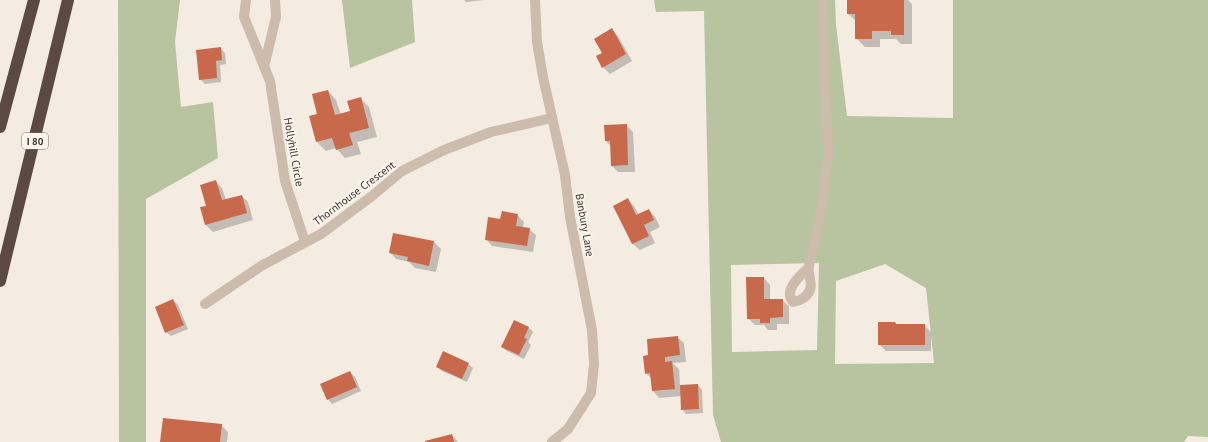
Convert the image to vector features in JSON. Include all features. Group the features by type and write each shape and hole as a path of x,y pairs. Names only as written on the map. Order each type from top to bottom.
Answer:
{"highway":[{"path":"0,127 34,0"},
{"name":"I 80","path":"0,281 68,0"}],"street":[{"name":"Hollyhill Circle","path":"246,0 244,17 270,81 285,180 305,242"},
{"path":"264,67 276,17 275,0"},
{"name":"Banbury Lane","path":"535,0 537,42 565,175 570,217 592,330 594,364 591,393 568,428 552,442"},
{"path":"808,268 819,220 828,153 822,0"},
{"name":"Thornhouse Crescent","path":"205,304 261,266 321,234 372,196 402,171 444,150 491,132 552,118"}],"green space":[{"path":"118,0 180,0 175,42 181,107 213,102 218,158 146,199 146,442 119,442"},
{"path":"342,0 412,0 415,42 350,68"},
{"path":"654,0 835,0 836,25 847,116 953,118 953,0 1208,0 1208,437 1188,436 1184,442 721,442 713,415 704,11 656,12","holes":["819,263 817,350 732,352 731,265","885,264 926,288 934,363 835,364 836,281"]}],"building":[{"path":"847,0 904,0 904,35 891,35 891,31 872,31 872,39 855,39 855,14 847,14"},
{"path":"612,28 626,54 602,68 596,56 602,53 594,39"},
{"path":"221,47 222,60 216,61 217,78 199,80 196,50"},
{"path":"328,90 335,115 350,111 347,101 361,97 369,128 349,133 353,145 336,150 332,138 316,142 309,116 317,114 312,94"},
{"path":"627,124 628,165 611,166 610,141 605,141 604,125"},
{"path":"216,180 222,200 242,195 247,213 205,225 200,207 206,206 200,185"},
{"path":"628,198 636,215 649,209 654,220 644,225 649,236 632,244 613,206"},
{"path":"502,211 518,214 516,226 530,228 527,246 485,240 488,217 500,219"},
{"path":"393,233 434,241 429,266 407,261 408,257 389,253"},
{"path":"746,277 764,277 764,299 783,299 783,317 770,318 770,323 760,323 760,319 747,319"},
{"path":"173,299 184,325 165,333 155,307"},
{"path":"514,320 529,327 524,338 527,339 519,355 501,347"},
{"path":"878,322 895,322 896,324 925,324 925,345 878,345"},
{"path":"678,336 680,355 665,357 665,362 672,361 675,389 652,391 650,373 645,374 643,356 648,355 647,339"},
{"path":"443,351 469,363 462,379 436,367"},
{"path":"350,371 357,387 327,400 320,384"},
{"path":"698,384 699,409 681,410 680,385"},
{"path":"163,418 222,424 220,442 160,442"},
{"path":"452,434 454,442 425,442 425,441"}]}
